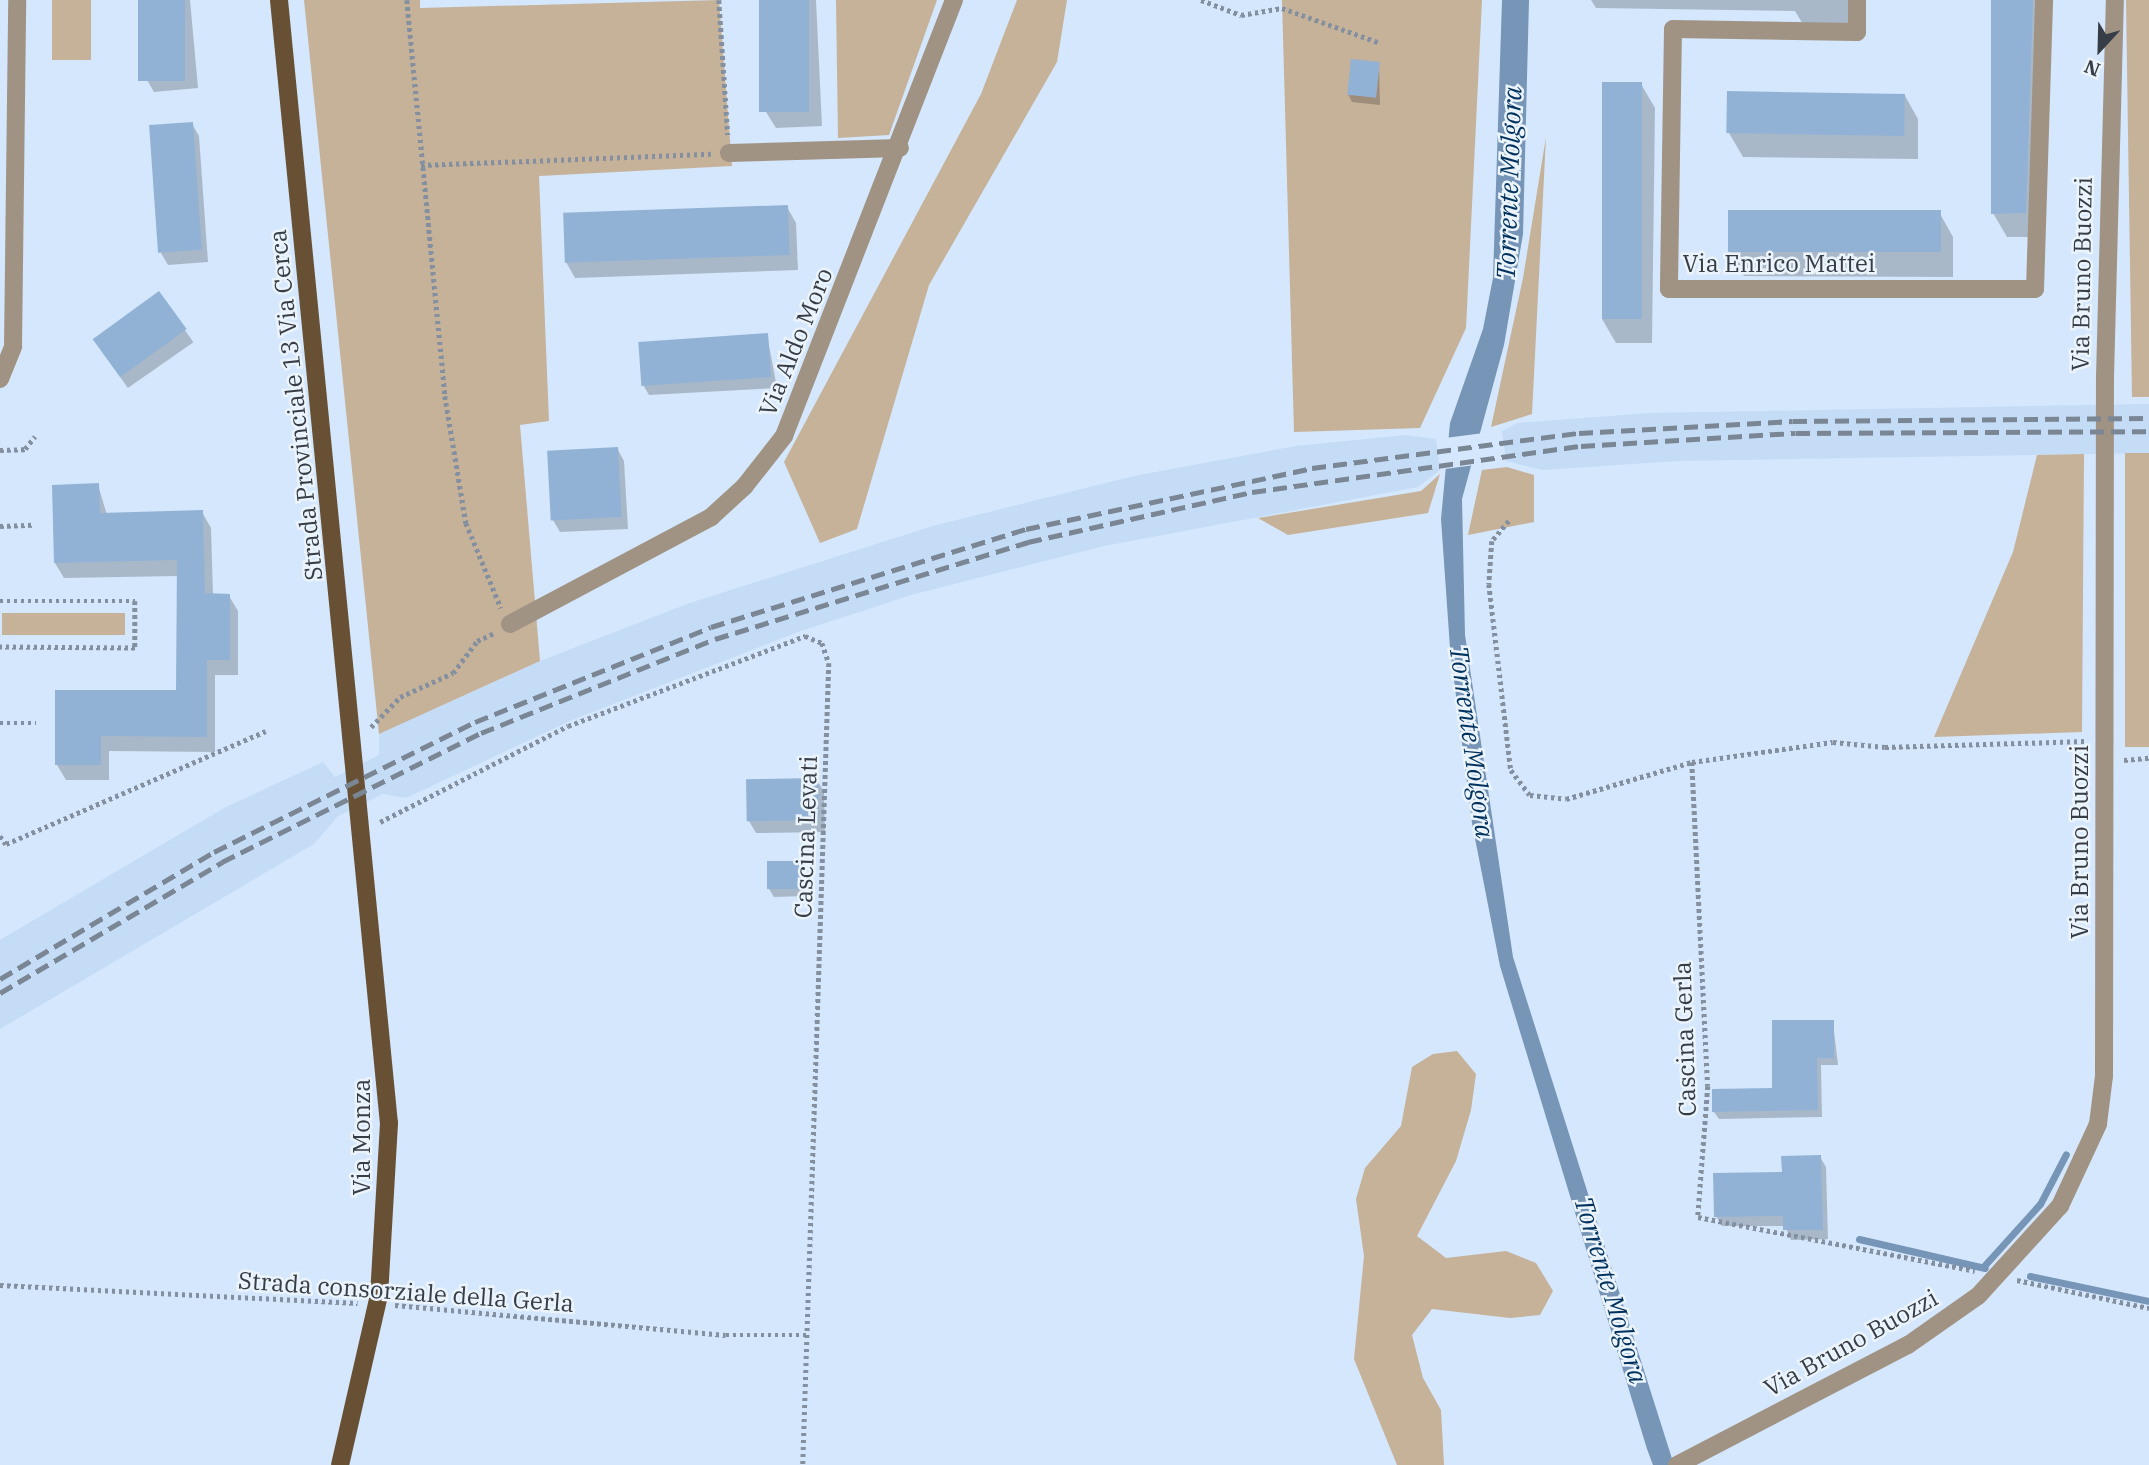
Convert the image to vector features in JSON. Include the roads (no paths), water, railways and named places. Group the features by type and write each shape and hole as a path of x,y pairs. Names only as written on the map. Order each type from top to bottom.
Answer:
{"main road":[{"name":"Strada Provinciale 13 Via Cerca","path":"279,0 361,805"},
{"name":"Via Monza","path":"340,1465 378,1304 389,1124 361,805"}],"street":[{"path":"0,379 13,346 17,0"},
{"name":"Via Aldo Moro","path":"510,624 688,531 753,477 795,415 900,148 954,0"},
{"name":"Via Enrico Mattei","path":"1857,0 1857,32 1673,29 1669,289 2035,289 2044,0"},
{"name":"Via Bruno Buozzi","path":"1677,1465 1908,1345 1999,1277 2070,1192 2101,1109 2105,377 2115,0"},
{"path":"729,153 900,148"}],"water":[{"name":"Torrente Molgora","path":"1502,0 1529,0 1523,234 1504,345 1462,499 1465,635 1513,957 1674,1465 1653,1465 1647,1449 1500,966 1472,823 1450,648 1441,519 1450,423 1483,329 1493,278"}],"waterway":[{"path":"1983,1267 2040,1204 2066,1154"},
{"path":"1859,1239 1985,1268"},
{"path":"2030,1276 2149,1301"}],"railway":[{"path":"0,979 214,852 475,722 711,627 1026,529 1312,468 1579,433 1793,421 2149,418"},
{"path":"0,993 222,862 481,733 715,639 1028,542 1252,492 1581,446 1796,433 2149,431"}]}
